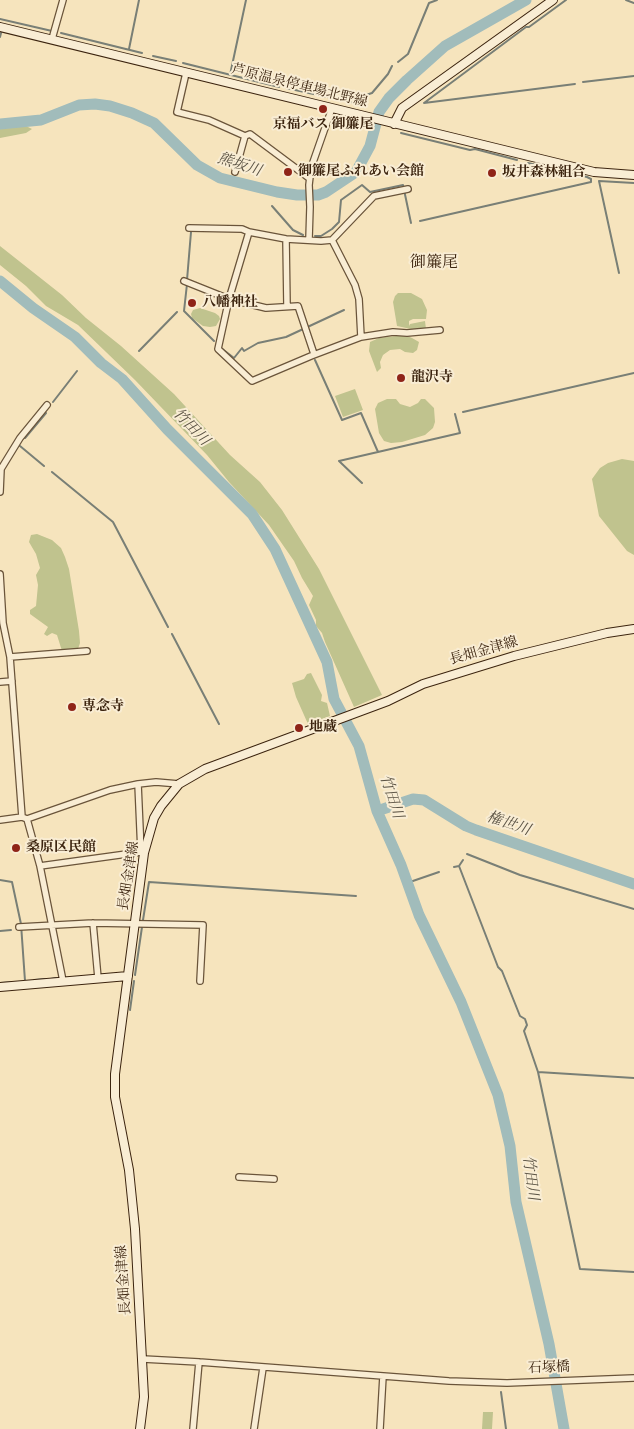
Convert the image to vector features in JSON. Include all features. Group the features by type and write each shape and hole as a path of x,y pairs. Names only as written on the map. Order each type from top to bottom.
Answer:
{"main road":[{"path":"394,124 402,108 553,0"},
{"name":"芦原温泉停車場北野線","path":"0,27 594,172 634,175"},
{"name":"長畑金津線","path":"140,1429 144,1397 143,1359 134,1229 129,1170 115,1097 115,1074 136,923 143,852 154,818 161,806 179,784 205,769 388,701 423,684 480,665 607,633 634,629"},
{"path":"0,987 128,976"}],"street":[{"path":"52,40 63,0"},
{"path":"186,72 177,112 209,120 245,136 250,134 310,178"},
{"path":"309,239 311,168 332,108"},
{"path":"235,172 245,136"},
{"path":"188,228 242,229 286,239 332,240 374,196 408,189"},
{"path":"249,232 229,299 218,349 252,381 314,354 362,337 393,332 407,333 440,330"},
{"path":"286,239 287,306"},
{"path":"332,240 355,285 360,300 362,337"},
{"path":"184,281 229,299 266,308 298,306 314,354"},
{"path":"0,492 0,469 20,438 47,405"},
{"path":"0,574 2,624 10,658 24,818 40,866 63,981"},
{"path":"10,658 87,651"},
{"path":"0,682 12,681"},
{"path":"0,820 24,818 110,790 138,784 156,782 179,784"},
{"path":"40,866 143,852 138,784"},
{"path":"93,923 98,978"},
{"path":"19,927 93,923 203,925 200,980"},
{"path":"239,1177 274,1179"},
{"name":"石塚橋","path":"143,1359 449,1381 507,1382 634,1378"},
{"path":"193,1429 199,1362"},
{"path":"254,1429 264,1368"},
{"path":"380,1429 383,1376"}],"green space":[{"path":"17,127 32,129 26,133 0,138 0,129"},
{"path":"0,246 62,295 174,394 230,455 260,482 282,510 319,569 382,695 354,707 322,633 316,626 316,620 309,605 313,596 294,561 269,525 207,455 135,380 78,325 46,306 26,286 0,265"},
{"path":"398,293 411,293 422,299 427,310 426,319 413,319 409,321 409,324 410,326 410,324 425,321 426,329 411,331 411,329 397,326 393,302"},
{"path":"200,308 219,316 220,319 216,326 203,326 192,318 193,310"},
{"path":"405,335 419,342 417,350 413,353 400,349 390,350 383,355 380,362 381,368 377,372 369,351 370,342 379,338"},
{"path":"355,389 363,410 343,417 335,396"},
{"path":"387,399 396,399 400,404 410,407 421,399 425,399 434,408 435,422 433,428 425,435 402,442 391,443 384,441 379,433 375,409 378,403"},
{"path":"622,459 634,461 634,555 627,551 599,516 592,479 600,468 608,463"},
{"path":"37,534 52,540 61,548 65,557 69,569 79,631 80,643 78,649 62,651 57,635 52,633 47,636 44,634 48,627 30,614 30,610 36,606 38,585 36,575 40,568 36,554 29,542 31,535"},
{"path":"311,673 322,695 321,701 327,703 330,716 308,724 292,683 304,679 307,674"},
{"path":"483,1412 493,1412 492,1429 482,1429"}],"waterway":[{"path":"129,49 139,0"},
{"path":"230,75 246,0"},
{"path":"398,62 408,54 429,3 437,0"},
{"name":"熊坂川","path":"0,124 41,120 79,105 95,104 110,106 154,123 197,165 220,178 277,192 297,195 318,195 326,192 356,172 370,146 379,112 389,98 407,80 445,46 526,0"},
{"path":"566,0 529,27 526,27 424,103 575,84"},
{"path":"626,0 634,3"},
{"path":"0,19 52,31"},
{"path":"0,37 1,33"},
{"path":"61,33 142,53"},
{"path":"153,56 176,61"},
{"path":"183,63 279,87"},
{"path":"286,88 355,103 358,95 372,93 388,74 392,66"},
{"path":"583,82 634,76"},
{"path":"401,133 517,160"},
{"path":"420,221 591,182 591,179 587,177 528,163"},
{"path":"619,273 599,181 634,183"},
{"path":"315,236 321,236 339,222 341,200 362,185 370,192 403,185 411,223"},
{"path":"272,206 293,230 303,235"},
{"path":"187,280 191,232"},
{"name":"竹田川","path":"0,281 33,308 75,337 101,363 122,379 167,429 252,514 275,549 327,662 334,699 359,746 377,811 401,865 419,915 461,1002 498,1095 510,1146 516,1202 549,1344 564,1429"},
{"path":"187,284 184,311 214,341"},
{"path":"221,348 234,358 242,348 244,351 258,343 286,337 344,310"},
{"path":"139,351 177,312"},
{"path":"315,360 342,420 361,413 378,452"},
{"path":"53,402 77,371"},
{"path":"463,412 634,373"},
{"path":"25,438 46,413"},
{"path":"362,483 339,461 460,433 455,414"},
{"path":"20,446 44,466"},
{"path":"52,472 113,522 168,627"},
{"path":"172,634 219,724"},
{"name":"権世川","path":"377,811 413,799 424,800 466,826 634,884"},
{"path":"467,854 520,875 634,909"},
{"path":"463,860 459,866 498,967 502,971 520,1016 525,1019 527,1025 524,1031 538,1072 634,1078"},
{"path":"454,867 459,866"},
{"path":"407,883 439,872"},
{"path":"0,880 12,882 21,924 25,981"},
{"path":"143,920 149,882 356,896"},
{"path":"135,975 142,927"},
{"path":"0,931 11,930"},
{"path":"51,979 56,978"},
{"path":"34,980 45,979"},
{"path":"130,1010 134,981"},
{"path":"0,983 15,982"},
{"path":"538,1072 580,1269 634,1272"},
{"path":"501,1392 506,1429"}],"place":[{"name":"京福バス 御簾尾","path":"323,109"},
{"name":"御簾尾ふれあい会館","path":"288,172"},
{"name":"坂井森林組合","path":"492,173"},
{"name":"八幡神社","path":"192,303"},
{"name":"龍沢寺","path":"401,378"},
{"name":"専念寺","path":"72,707"},
{"name":"地蔵","path":"299,728"},
{"name":"桑原区民館","path":"16,848"}],"district":[{"name":"御簾尾","path":"434,264"}]}
